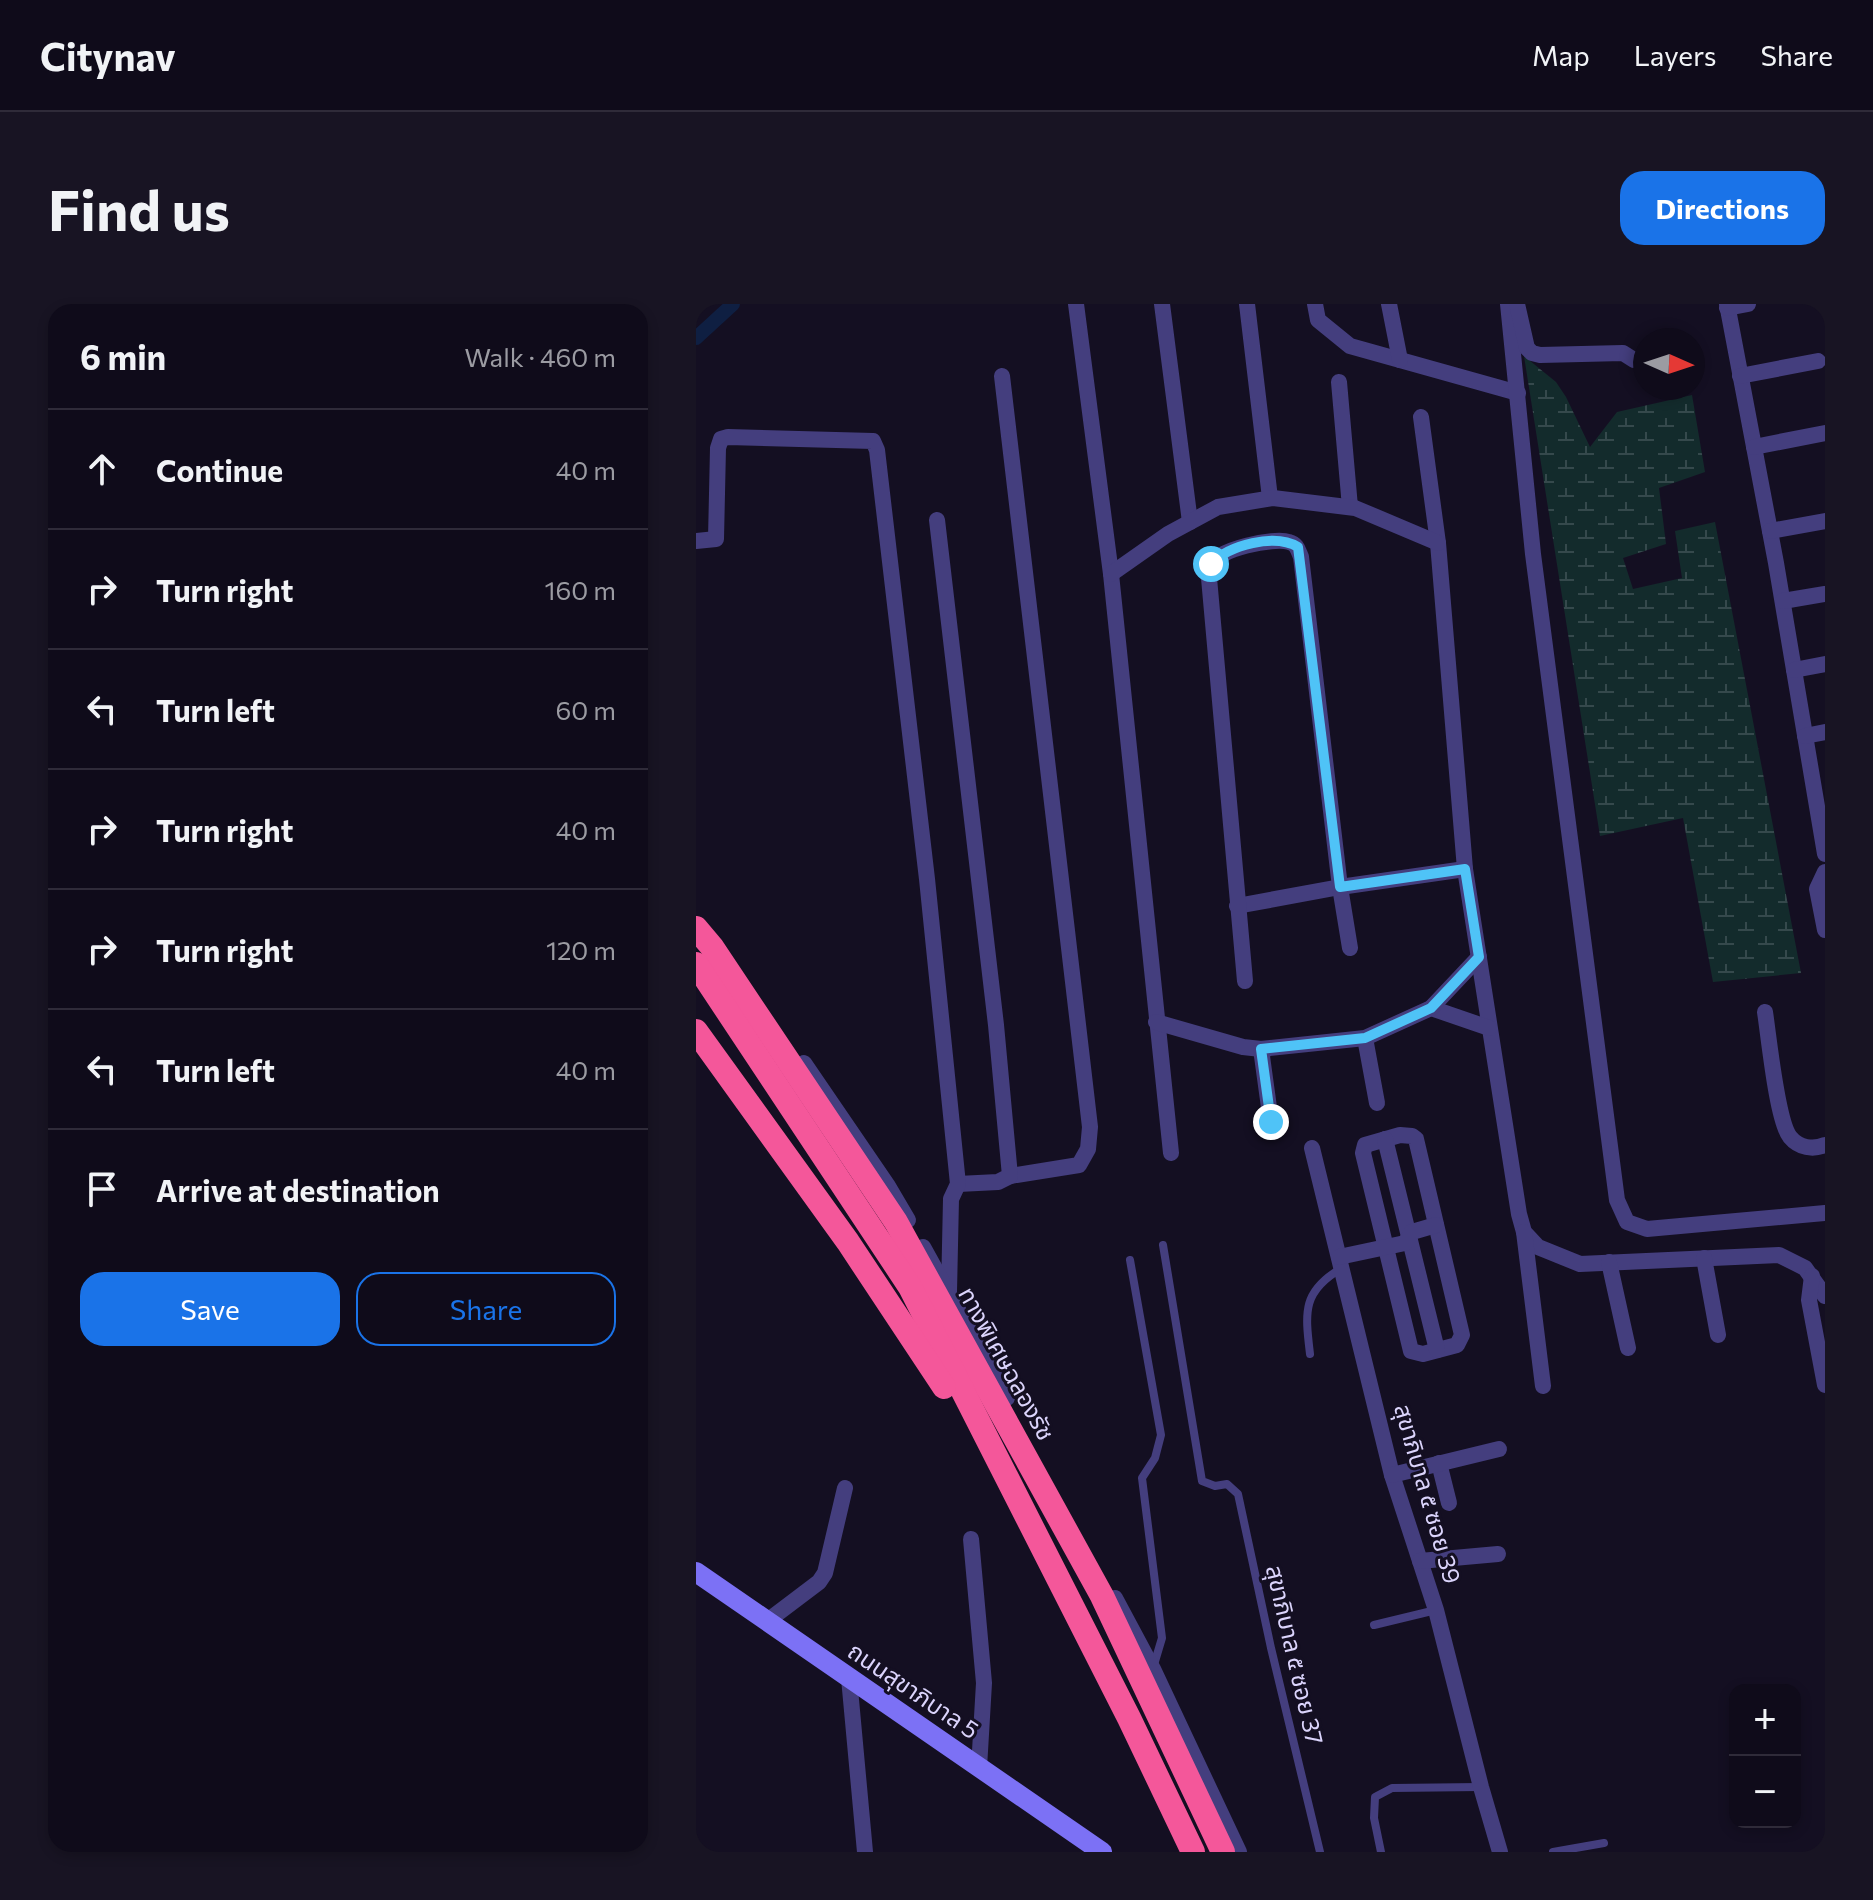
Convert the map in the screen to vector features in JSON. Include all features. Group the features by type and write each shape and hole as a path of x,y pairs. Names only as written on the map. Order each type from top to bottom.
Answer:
{"highway":[{"name":"ทางพิเศษฉลองรัช","path":"696,928 712,947 896,1222 1102,1596 1223,1852"},
{"name":"ทางพิเศษฉลองรัช","path":"696,964 910,1287 1129,1718 1193,1852"},
{"path":"696,1031 762,1119 918,1345 1043,1550"}],"main road":[{"name":"ถนนสุขาภิบาล 5","path":"696,1572 1102,1852"}],"street":[{"path":"1076,304 1111,574 1171,1153"},
{"path":"1162,304 1190,522"},
{"path":"1247,304 1270,498"},
{"path":"1315,304 1318,320 1350,346 1518,393"},
{"path":"1389,304 1400,360"},
{"path":"1508,304 1533,554 1617,1200 1627,1222 1647,1229 1825,1213"},
{"path":"1517,304 1527,348 1532,353 1623,353 1633,359"},
{"path":"1748,304 1727,306 1783,601 1805,736 1820,796 1825,854"},
{"path":"1740,376 1818,361"},
{"path":"958,1184 998,1182 1010,1176 1079,1165 1088,1149 1090,1127 1002,376"},
{"path":"1339,382 1350,507"},
{"path":"1421,417 1438,543 1465,869 1524,1232 1543,1386"},
{"path":"1754,447 1825,433"},
{"path":"696,541 716,539 718,448 721,439 873,441 877,450 927,879 958,1184 951,1199 949,1292"},
{"path":"1111,574 1168,534 1218,507 1270,498 1350,507 1438,543"},
{"path":"937,520 996,1025 1010,1176"},
{"path":"1770,531 1825,521"},
{"path":"1245,981 1209,578 1211,564 1220,555 1255,543 1288,541 1298,547 1301,557 1350,948"},
{"path":"1783,601 1825,594"},
{"path":"1794,670 1825,664"},
{"path":"1805,736 1825,732"},
{"path":"1237,906 1465,869"},
{"path":"1825,872 1817,889 1825,930"},
{"path":"696,911 726,948 888,1186 949,1292 1153,1669 1239,1852"},
{"path":"1156,1022 1243,1047 1261,1049 1365,1038 1431,1008 1479,957"},
{"path":"1431,1008 1489,1028"},
{"path":"1765,1012 1781,1110 1789,1136 1801,1146 1818,1148 1825,1145"},
{"path":"1365,1038 1377,1103"},
{"path":"1261,1049 1271,1122"},
{"path":"1400,1135 1416,1139 1462,1335 1457,1345 1423,1354 1411,1351 1363,1153 1365,1145 1385,1139 1400,1135"},
{"path":"1385,1139 1437,1350"},
{"name":"สุขาภิบาล ๕ ซอย 39","path":"1312,1148 1392,1475 1436,1610 1500,1852"},
{"path":"1341,1262 1405,1243 1409,1235 1436,1225"},
{"path":"1524,1232 1538,1247 1580,1264 1779,1255 1805,1268 1825,1296"},
{"path":"1704,1258 1718,1335"},
{"path":"1609,1262 1628,1348"},
{"path":"1812,1276 1809,1300 1824,1379"},
{"path":"1392,1475 1499,1449"},
{"path":"1439,1463 1449,1503"},
{"path":"766,1622 819,1582 825,1573 845,1488"},
{"path":"971,1539 984,1683 979,1768"},
{"path":"1420,1561 1498,1554"},
{"path":"849,1678 865,1852"}],"lane":[{"name":"สุขาภิบาล ๕ ซอย 37","path":"1163,1245 1202,1481 1215,1486 1227,1484 1238,1494 1320,1852"},
{"path":"1130,1260 1161,1435 1155,1458 1142,1478 1162,1638 1153,1669"},
{"path":"1310,1354 1305,1315 1312,1294 1341,1262"},
{"path":"1374,1625 1436,1610"},
{"path":"1381,1852 1374,1818 1375,1797 1392,1788 1481,1787"},
{"path":"1553,1852 1604,1843"}],"green space":[{"path":"1524,356 1556,382 1590,447 1617,412 1670,400 1693,400 1705,472 1659,488 1666,544 1623,558 1633,589 1682,578 1675,531 1715,522 1801,973 1713,982 1683,818 1600,836"}],"waterway":[{"path":"696,338 733,304"}],"route":[{"path":"1211,564 1220,555 1255,543 1288,541 1298,547 1340,887 1465,869 1479,957 1431,1008 1365,1038 1261,1049 1271,1122"}]}
